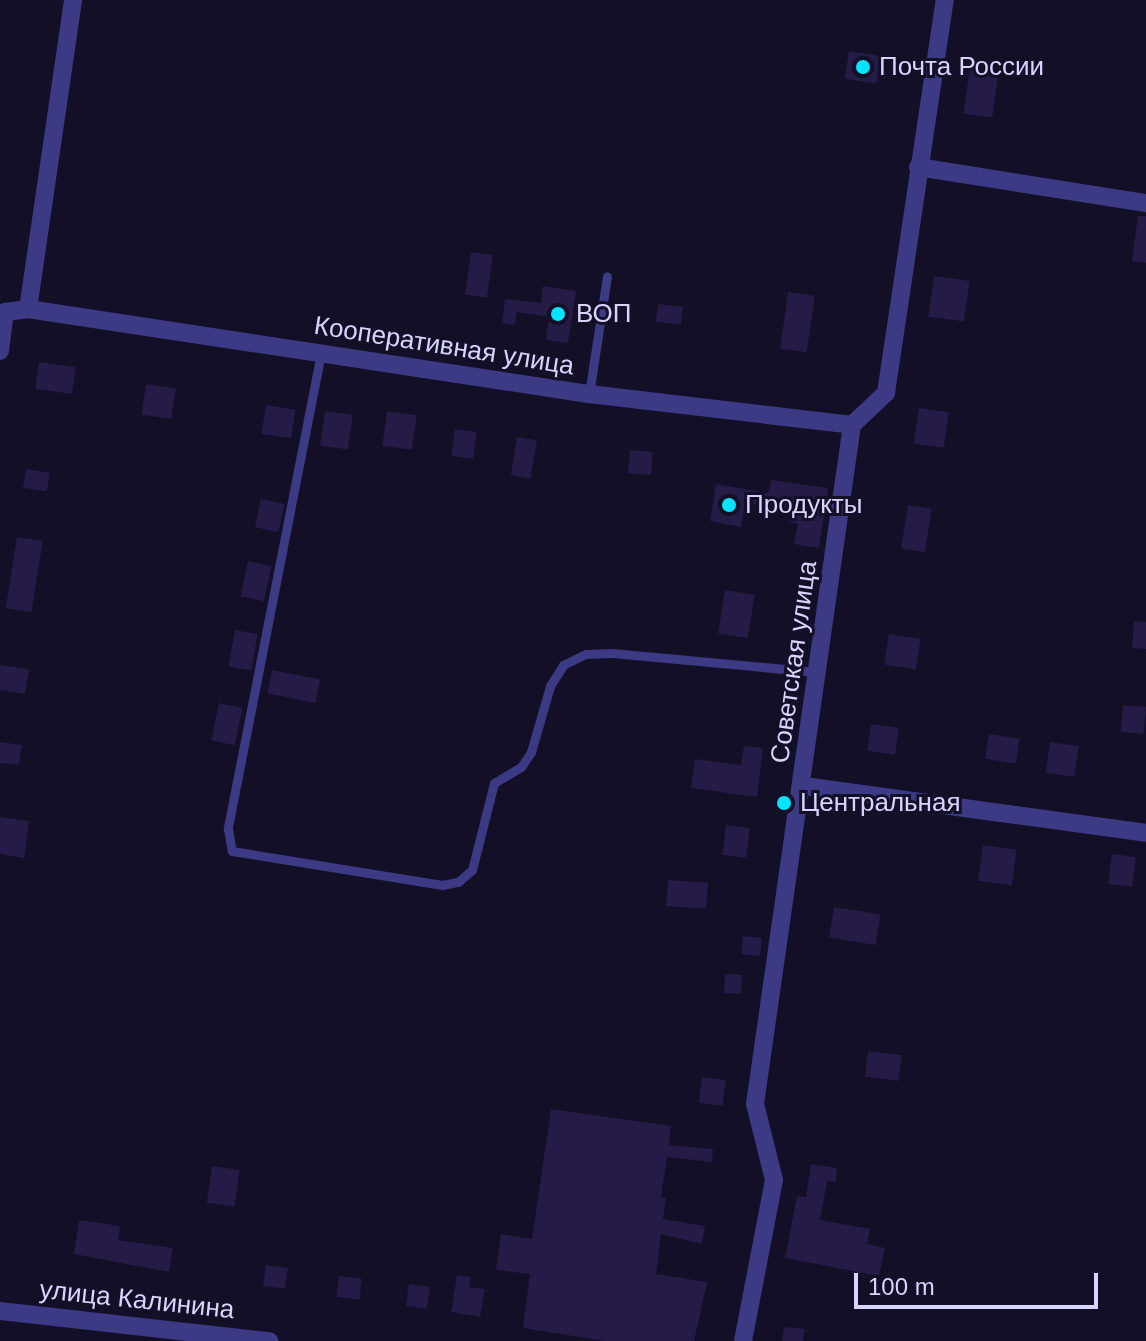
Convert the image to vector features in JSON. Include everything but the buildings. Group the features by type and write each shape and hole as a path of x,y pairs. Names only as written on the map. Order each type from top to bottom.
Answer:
{"street":[{"path":"28,309 73,0"},
{"path":"852,425 886,393 945,0"},
{"path":"918,167 1146,203"},
{"name":"Кооперативная улица","path":"3,312 28,309 589,394 852,425"},
{"path":"0,351 3,312"},
{"name":"Советская улица","path":"743,1341 774,1180 755,1104 804,786 852,425"},
{"path":"804,786 1146,833"},
{"name":"улица Калинина","path":"0,1311 269,1341"}],"lane":[{"path":"589,394 607,276"},
{"path":"321,353 228,829 232,851 442,885 458,882 472,870 494,783 521,767 531,752 550,686 563,665 586,654 612,653 817,672"}],"place":[{"name":"Почта России","path":"863,67"},
{"name":"ВОП","path":"558,314"},
{"name":"Продукты","path":"729,505"},
{"name":"Центральная","path":"784,803"}]}
